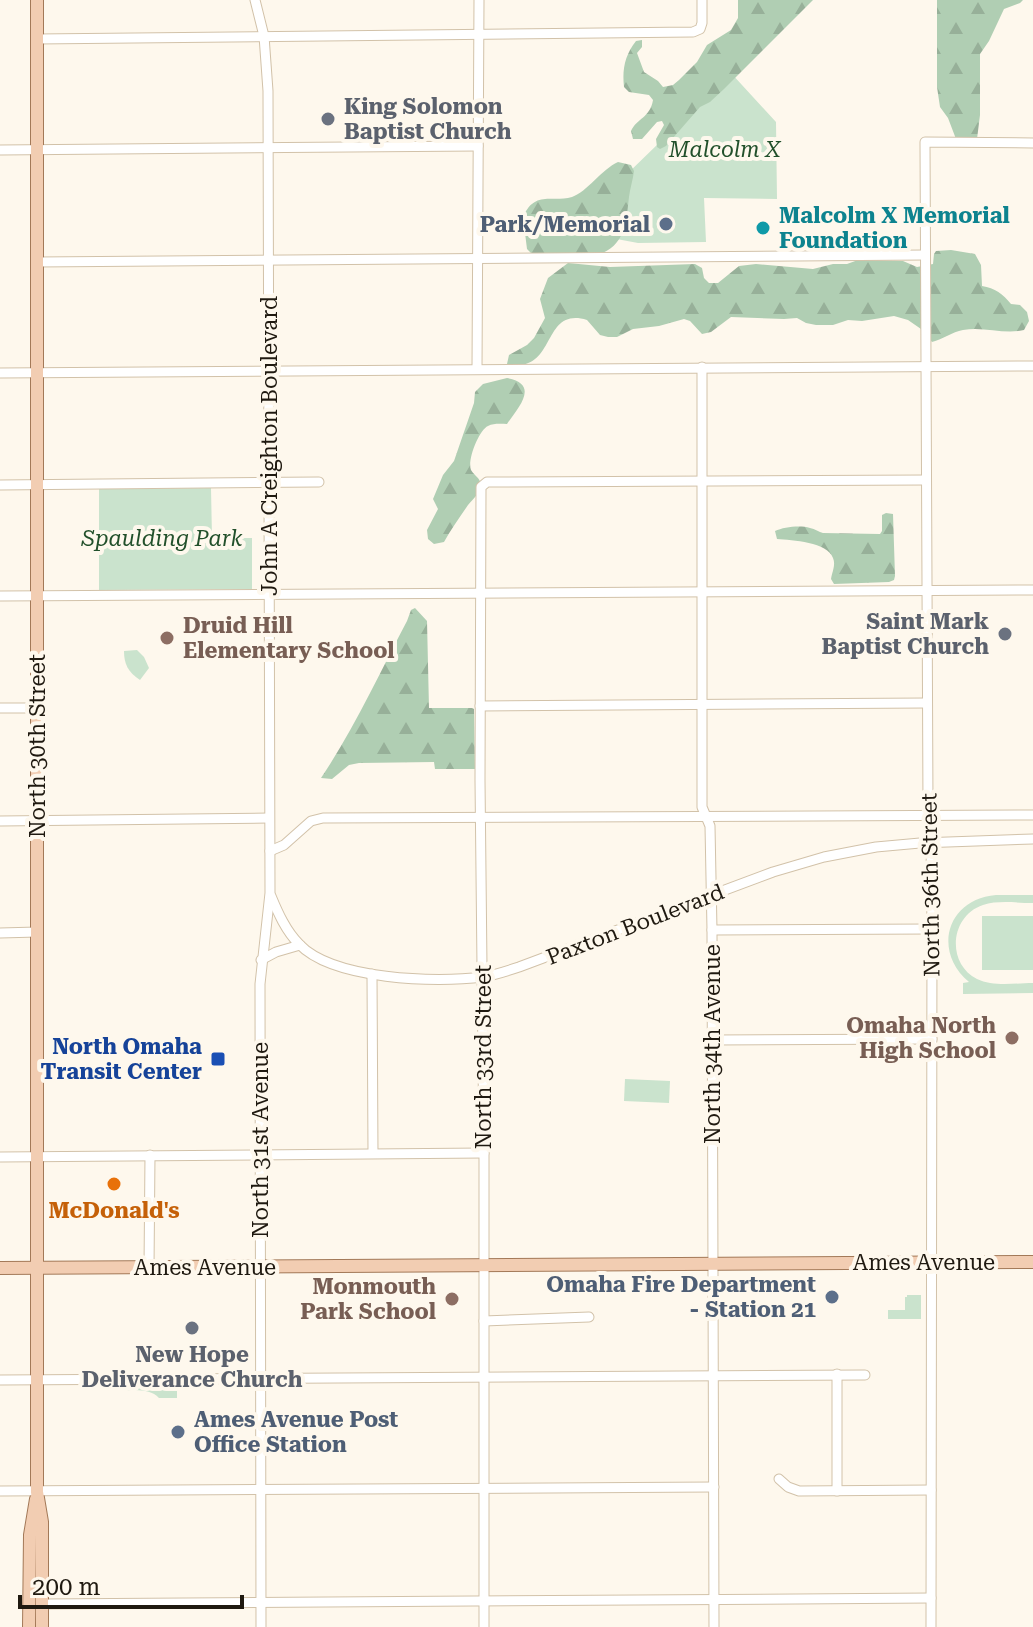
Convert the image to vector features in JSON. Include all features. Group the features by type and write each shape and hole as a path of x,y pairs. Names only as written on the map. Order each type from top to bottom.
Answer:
{"main road":[{"name":"North 30th Street","path":"37,0 37,1492 42,1522 42,1627"},
{"name":"Ames Avenue","path":"0,1268 1033,1262"},
{"name":"North 30th Street","path":"29,1627 30,1535 37,1492"}],"street":[{"name":"John A Creighton Boulevard","path":"255,0 264,36 268,75 270,893"},
{"path":"477,369 479,0"},
{"path":"37,39 693,32 700,29 702,0"},
{"name":"North 36th Street","path":"931,1627 932,929 927,703 925,142 1033,143"},
{"path":"0,150 478,146"},
{"path":"37,262 925,255"},
{"path":"0,373 1033,366"},
{"name":"North 34th Avenue","path":"702,367 702,807 710,826 712,930 714,1627"},
{"path":"702,481 926,480"},
{"name":"North 33rd Street","path":"484,1627 481,487 487,482 702,481"},
{"path":"0,485 319,482"},
{"path":"0,596 1033,590"},
{"path":"480,706 927,703"},
{"path":"0,708 36,708"},
{"path":"270,851 284,845 311,821 323,818 1033,815"},
{"path":"0,821 269,818"},
{"name":"Paxton Boulevard","path":"270,893 281,918 300,945 334,964 372,974 448,979 483,977 536,961 773,872 824,857 876,847 931,842 1033,839"},
{"name":"North 31st Avenue","path":"261,1627 261,960 270,893"},
{"path":"712,930 932,929"},
{"path":"0,933 37,932"},
{"path":"261,960 300,945"},
{"path":"372,974 373,1153"},
{"path":"713,1040 932,1039"},
{"path":"0,1157 484,1153"},
{"path":"149,1268 150,1155"},
{"path":"484,1321 589,1317"},
{"path":"837,1374 837,1491"},
{"path":"0,1380 865,1375"},
{"path":"779,1479 799,1491 931,1490"},
{"path":"0,1491 714,1487"},
{"path":"42,1604 931,1598"}],"green space":[{"path":"738,0 813,0 724,89 700,107 666,146 657,147 656,139 664,125 662,121 657,122 642,139 633,139 631,131 649,111 653,100 649,95 629,92 624,87 625,62 636,41 642,40 642,47 637,53 644,72 663,87 673,85 697,62 707,45 731,30 738,18"},
{"path":"937,0 1023,0 1004,9 980,54 977,139 956,139 940,107 937,87"},
{"name":"Malcolm X","path":"731,73 776,122 777,199 704,198 706,242 638,243 606,237 625,176"},
{"path":"618,162 631,165 634,171 623,232 614,246 597,255 533,255 527,249 523,217 533,203 572,197"},
{"path":"936,251 975,254 981,265 982,286 998,292 1011,304 1020,305 1027,312 1029,321 1024,330 963,330 932,342 908,320 894,316 848,320 833,325 816,325 797,318 731,317 711,332 702,334 684,319 608,337 600,335 587,320 572,318 554,331 534,360 523,365 507,364 509,355 534,338 545,318 540,299 548,278 568,263 610,267 695,264 702,268 704,278 709,283 718,283 739,266 756,264 813,269 858,260 903,261 917,267 933,264"},
{"path":"507,378 523,385 525,391 521,404 507,424 490,425 481,433 470,465 480,481 479,491 444,542 434,544 428,539 427,530 438,509 433,499 443,475 454,461 475,392 483,384"},
{"name":"Spaulding Park","path":"211,488 212,538 252,538 252,589 99,590 99,489"},
{"path":"893,514 895,576 889,582 834,584 831,579 834,561 830,553 809,543 777,539 775,531 802,527 823,533 880,534 882,515"},
{"path":"415,608 427,621 429,708 474,709 475,769 435,769 434,762 359,763 349,765 332,779 321,778 355,721 411,610"},
{"path":"137,650 149,668 140,680 130,671 124,656 124,651"},
{"path":"996,895 1033,895 1033,903 995,903 972,911 958,929 956,940 960,962 967,972 983,981 997,984 1033,983 1033,993 963,994 963,983 969,982 951,956 948,942 950,928 966,906"},
{"path":"982,916 1033,916 1033,970 982,970"},
{"path":"625,1079 670,1081 669,1103 624,1101"},
{"path":"907,1295 921,1295 921,1319 888,1319 888,1310 905,1310"},
{"path":"111,1386 177,1386 177,1398 159,1398 145,1391 116,1391"}],"place":[{"name":"King Solomon Baptist Church","path":"328,119"},
{"name":"Park/Memorial","path":"666,224"},
{"name":"Malcolm X Memorial Foundation","path":"763,228"},
{"name":"Saint Mark Baptist Church","path":"1005,634"},
{"name":"Druid Hill Elementary School","path":"167,638"},
{"name":"Omaha North High School","path":"1012,1038"},
{"name":"North Omaha Transit Center","path":"218,1059"},
{"name":"McDonald's","path":"114,1184"},
{"name":"Omaha Fire Department - Station 21","path":"832,1297"},
{"name":"Monmouth Park School","path":"452,1299"},
{"name":"New Hope Deliverance Church","path":"192,1328"},
{"name":"Ames Avenue Post Office Station","path":"178,1432"}]}
